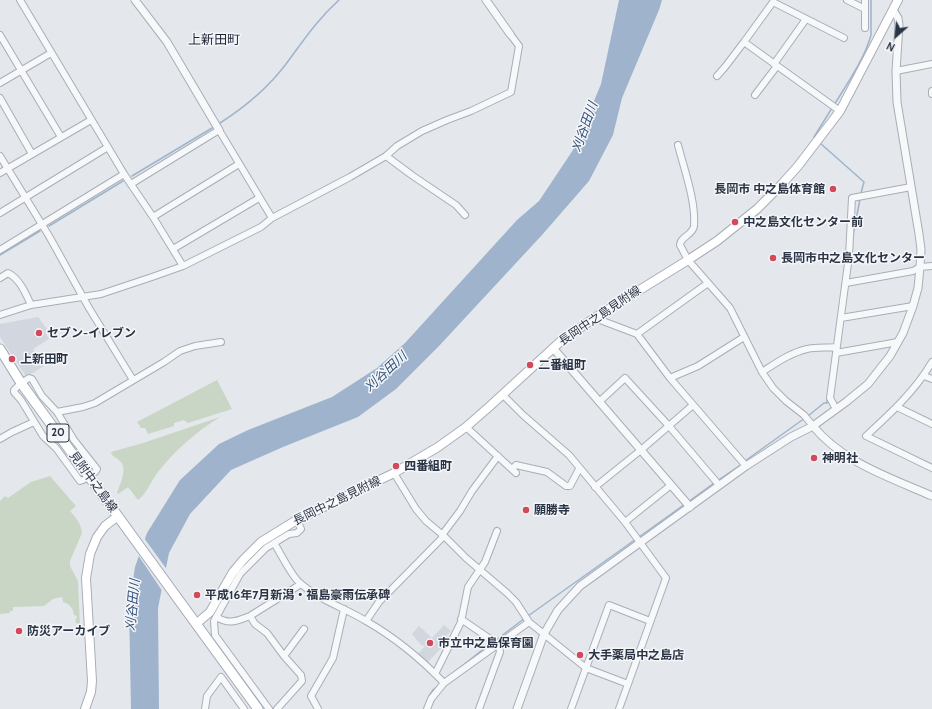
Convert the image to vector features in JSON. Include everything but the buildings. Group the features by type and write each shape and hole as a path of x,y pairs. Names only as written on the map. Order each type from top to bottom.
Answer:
{"main road":[{"name":"長岡中之島見附線","path":"196,624 210,612 233,572 261,542 297,520 394,473 438,447 466,427 553,348 596,317 688,260 732,230 757,209 782,184 813,148 840,111 898,0"},
{"name":"見附中之島線","path":"0,349 21,383 118,516"},
{"name":"20","path":"118,516 258,709"},
{"path":"85,709 91,692 92,681 86,578 90,554 97,537 105,526 118,516"}],"street":[{"path":"20,0 124,174 154,217 183,266"},
{"path":"135,0 167,42 272,218"},
{"path":"0,315 31,305 83,298 108,292 183,266 261,227 272,218 350,177 386,156 397,146 422,131 483,106 511,92 519,46 486,0"},
{"path":"847,0 865,9"},
{"path":"865,0 865,28"},
{"path":"716,76 725,67 774,1 844,38"},
{"path":"516,709 544,634 558,610 580,586 746,466 790,437 813,426 868,384 890,356 903,333 918,288 921,249 897,102 896,71 899,25 898,18 893,10"},
{"path":"755,95 806,19"},
{"path":"0,35 61,138"},
{"path":"744,42 840,111"},
{"path":"0,83 51,53"},
{"path":"896,71 932,64"},
{"path":"0,98 32,154"},
{"path":"0,173 91,120"},
{"path":"131,184 220,130"},
{"path":"678,145 693,210 694,223 692,232 680,242 688,260 730,308 762,372 779,395 804,415 822,437 831,445 855,461 932,496"},
{"path":"0,213 108,147"},
{"path":"0,156 49,236 83,298 133,380"},
{"path":"386,156 456,205 466,215"},
{"path":"154,217 240,164"},
{"path":"0,250 124,174"},
{"path":"836,408 830,398 849,256 852,198 911,187"},
{"path":"173,249 259,198"},
{"path":"846,283 914,271 920,267 932,266"},
{"path":"0,278 8,273 13,276 25,291 31,305"},
{"path":"637,334 708,283"},
{"path":"841,318 913,306"},
{"path":"596,317 600,320 637,334 670,378 746,466"},
{"path":"670,378 698,366 744,337"},
{"path":"57,412 84,407 95,403 180,351 195,346 221,342"},
{"path":"762,372 791,354 809,349 836,350 898,342"},
{"path":"553,348 690,507"},
{"path":"932,362 924,376 897,407 866,436 932,468"},
{"path":"924,376 932,379"},
{"path":"83,480 80,481 56,448 43,436 21,400 14,392 14,390 21,383 29,378 32,379 42,396 57,412 74,440 97,469 95,472"},
{"path":"599,402 625,378 669,426 719,485"},
{"path":"503,395 523,415 569,455 579,469 625,522 666,578 619,709"},
{"path":"595,487 693,405"},
{"path":"897,407 932,424"},
{"path":"0,439 34,422"},
{"path":"466,427 514,471 516,465 547,472 566,486 570,486 579,469"},
{"path":"366,620 379,602 443,536 472,490 498,456"},
{"path":"394,473 419,513 426,521 516,602 529,622 586,668 628,684"},
{"path":"625,522 671,485"},
{"path":"270,709 215,635 214,620 240,574 274,542 289,534 297,533 301,529 297,520"},
{"path":"435,674 445,652 451,643 461,619 468,587 485,562 497,530"},
{"path":"274,542 297,581 327,601 366,620 391,637 444,683"},
{"path":"216,617 223,621 233,622 250,616 301,584"},
{"path":"571,709 609,605 650,621"},
{"path":"318,709 311,696 333,658 344,609"},
{"path":"250,616 255,624 266,633 300,675 302,681 277,709"},
{"path":"461,619 499,645 500,652 479,709"},
{"path":"427,709 431,699 444,683 529,622"},
{"path":"284,656 304,630"},
{"path":"205,709 207,696 221,677 244,709"}],"shaded area":[{"path":"38,317 47,329 45,332 49,339 33,349 45,365 33,373 25,375 0,337 0,324"},
{"name":"市立中之島保育園","path":"444,625 451,631 439,644 442,647 427,663 418,654 425,646 422,646 412,634 419,626 432,638"}],"green space":[{"path":"217,380 232,409 188,423 184,420 174,423 174,426 148,434 145,428 141,428 137,422"},
{"path":"220,417 194,435 171,456 158,472 144,494 138,500 128,487 118,494 117,493 123,477 123,468 120,461 113,456 111,452 143,443"},
{"path":"50,476 76,506 70,511 81,526 82,533 70,561 70,566 78,581 80,625 75,622 77,616 74,615 72,608 69,605 63,602 62,597 53,599 44,606 13,607 13,611 10,611 10,613 0,614 0,501 5,496 8,498 31,482"}],"water":[{"name":"刈谷田川","path":"619,0 662,0 622,98 613,135 589,181 542,235 439,346 396,389 358,417 231,470 190,514 169,553 158,608 159,709 131,709 129,606 135,567 147,533 180,480 219,444 248,430 332,397 377,368 405,343 517,220 539,201 575,147 601,84"}],"pier":[{"path":"144,538 168,571 163,592 138,555"}],"waterway":[{"path":"220,123 247,104 272,81 317,23 339,0"},
{"path":"834,105 865,53 871,35 871,0"},
{"path":"816,139 814,137 832,108"},
{"path":"132,176 212,128"},
{"path":"820,143 864,182 861,193"},
{"path":"49,226 123,181"},
{"path":"853,235 860,199"},
{"path":"0,255 40,231"},
{"path":"808,416 824,403 827,403 827,398"},
{"path":"745,461 805,418"},
{"path":"717,481 742,464"},
{"path":"688,502 714,483"},
{"path":"639,537 685,504"},
{"path":"528,616 636,539"},
{"path":"496,640 525,618"},
{"path":"452,674 491,643"},
{"path":"429,696 440,684"}],"place":[{"name":"長岡市 中之島体育館","path":"833,189"},
{"name":"中之島文化センター前","path":"735,222"},
{"name":"長岡市中之島文化センター","path":"773,258"},
{"name":"セブン-イレブン","path":"39,333"},
{"name":"上新田町","path":"12,359"},
{"name":"二番組町","path":"530,365"},
{"name":"神明社","path":"814,458"},
{"name":"四番組町","path":"396,466"},
{"name":"願勝寺","path":"526,510"},
{"name":"平成16年7月新潟・福島豪雨伝承碑","path":"197,595"},
{"name":"防災アーカイブ","path":"19,631"},
{"name":"市立中之島保育園","path":"430,643"},
{"name":"大手薬局中之島店","path":"580,655"}],"district":[{"name":"上新田町","path":"214,40"}]}
